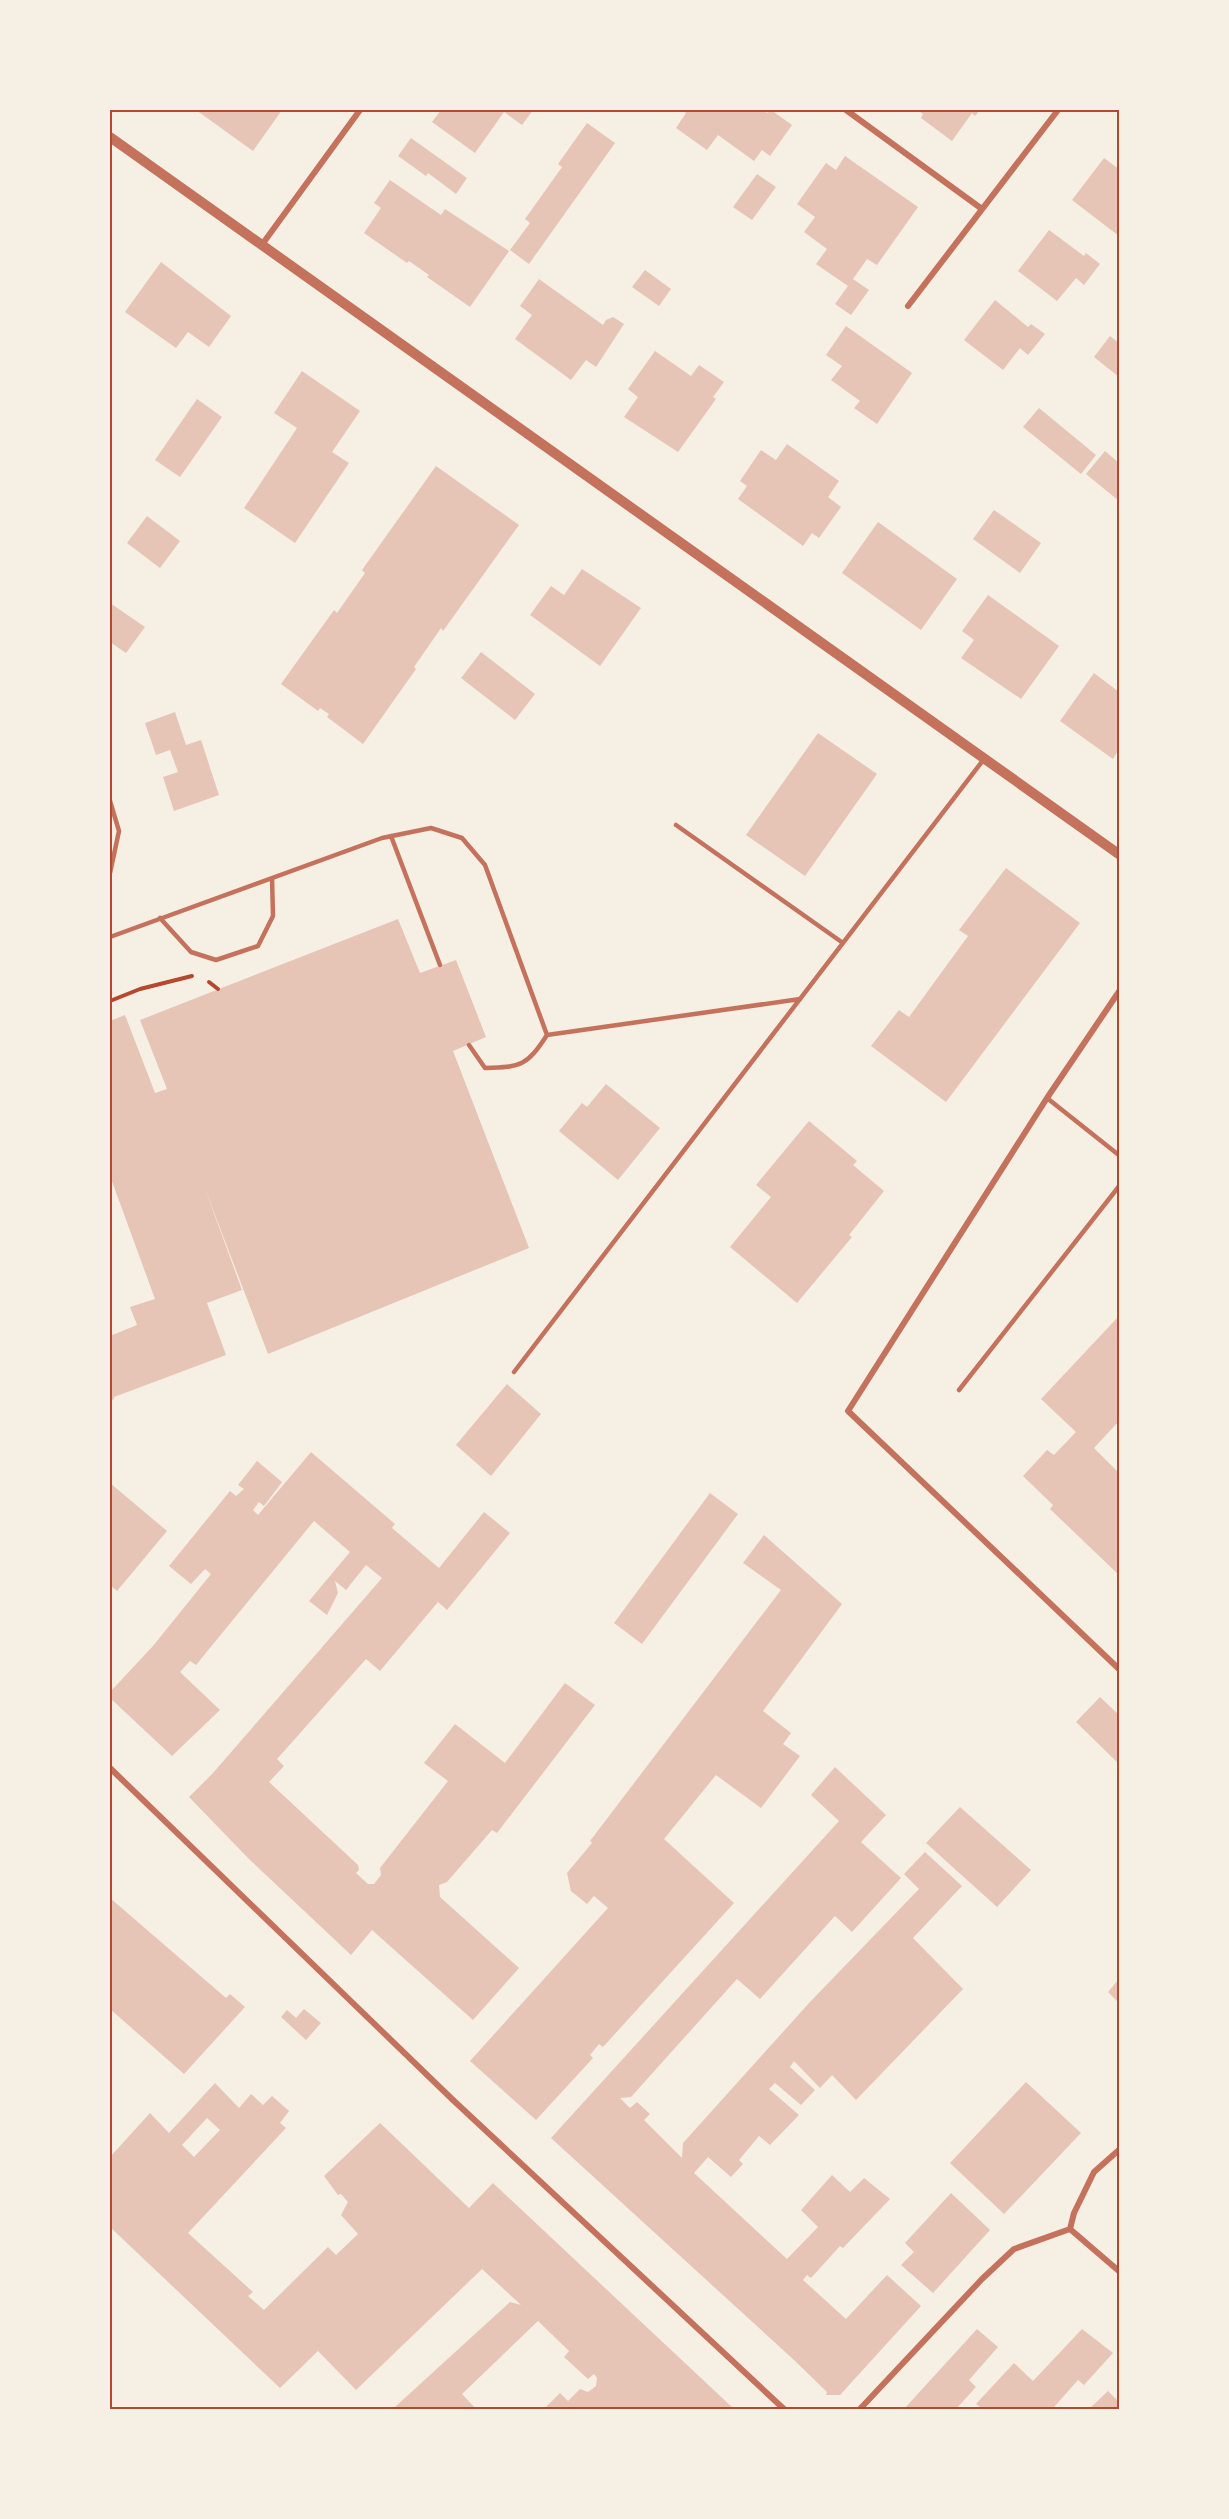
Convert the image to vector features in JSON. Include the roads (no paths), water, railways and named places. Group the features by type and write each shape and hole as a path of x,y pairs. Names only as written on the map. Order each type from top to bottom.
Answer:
{"street":[{"path":"261,246 360,110"},
{"path":"846,110 982,209"},
{"path":"908,306 1058,110"},
{"path":"110,137 1119,855"},
{"path":"1119,990 1047,1098 848,1411 1119,1670"},
{"path":"110,1768 445,2092 785,2409"},
{"path":"1070,2229 1074,2213 1094,2172 1119,2149"},
{"path":"1070,2229 1119,2272"},
{"path":"859,2409 982,2279 1014,2249 1070,2229"}],"lane":[{"path":"514,1372 984,759"},
{"path":"110,801 119,831 110,873"},
{"path":"676,825 843,943"},
{"path":"110,937 391,836 431,828 462,838 485,865 548,1035"},
{"path":"391,836 440,965"},
{"path":"160,918 191,952 216,960 258,946 273,916 272,878"},
{"path":"468,1044 484,1068 512,1067 533,1057 548,1035 800,999"},
{"path":"1047,1098 1119,1156"},
{"path":"959,1390 1119,1185"}]}
